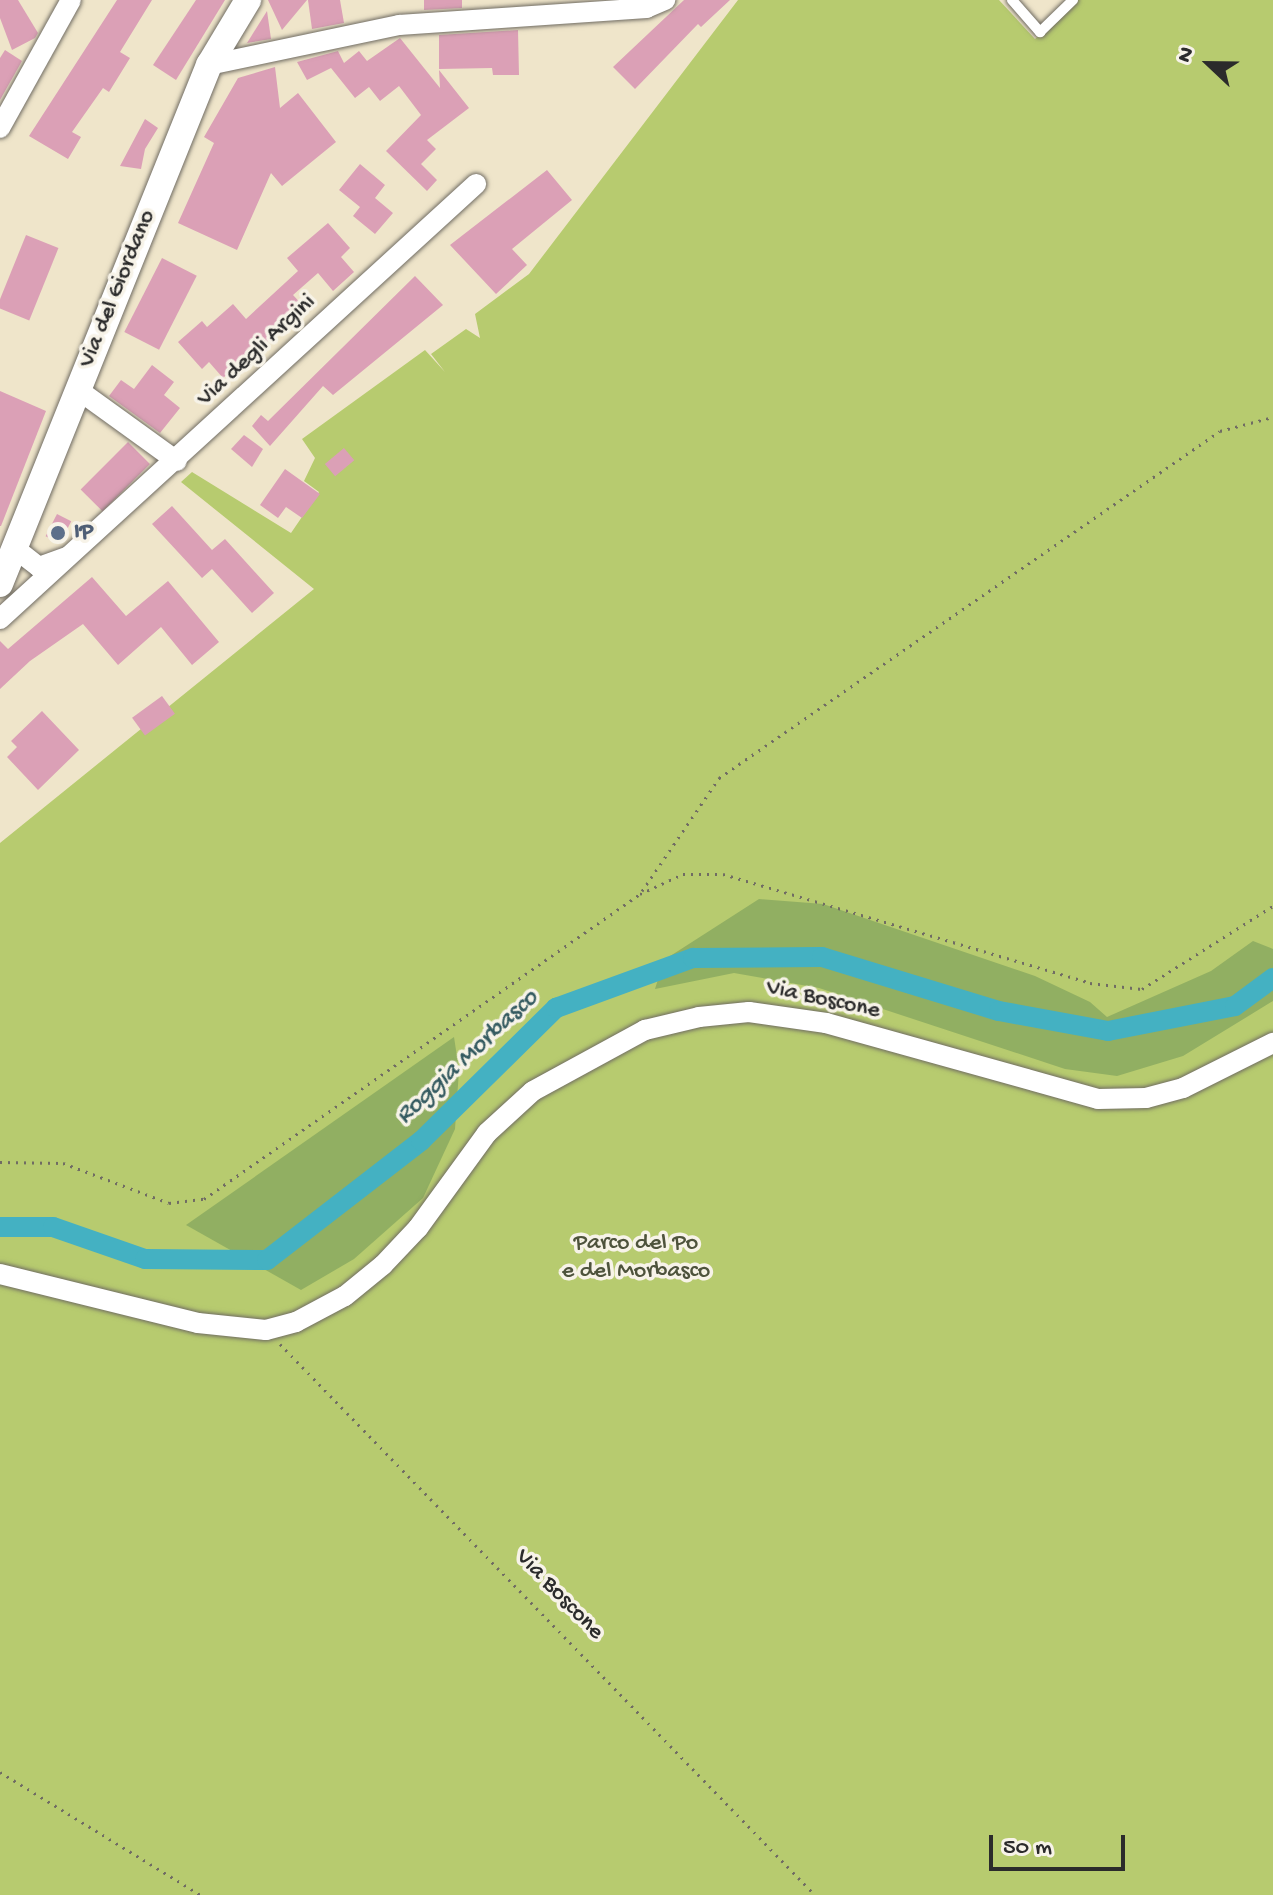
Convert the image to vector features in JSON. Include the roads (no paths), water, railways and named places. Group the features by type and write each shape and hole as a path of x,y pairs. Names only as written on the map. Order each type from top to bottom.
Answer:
{"street":[{"path":"0,128 71,0"},
{"name":"Via del Giordano","path":"0,584 17,550 77,389 209,65 248,0"},
{"path":"209,65 399,25 646,8 665,0"},
{"name":"Via degli Argini","path":"0,619 177,461 476,184"},
{"path":"77,389 177,461"},
{"name":"Via degli Argini","path":"17,550 39,567 73,554"},
{"name":"Via Boscone","path":"0,1274 198,1323 266,1330 296,1322 345,1296 418,1228 487,1133 533,1091 645,1030 749,1012 826,1023 1098,1099 1146,1098 1183,1088 1273,1043"}],"lane":[{"path":"1012,0 1040,32 1073,0"}],"waterway":[{"name":"Roggia Morbasco","path":"0,1227 53,1227 145,1259 267,1260 421,1141 556,1008 693,958 822,957 999,1011 1108,1031 1235,1006 1273,978"}],"place":[{"name":"IP","path":"58,533"}],"park label":[{"name":"Parco del Po e del Morbasco","path":"636,1258"}]}
